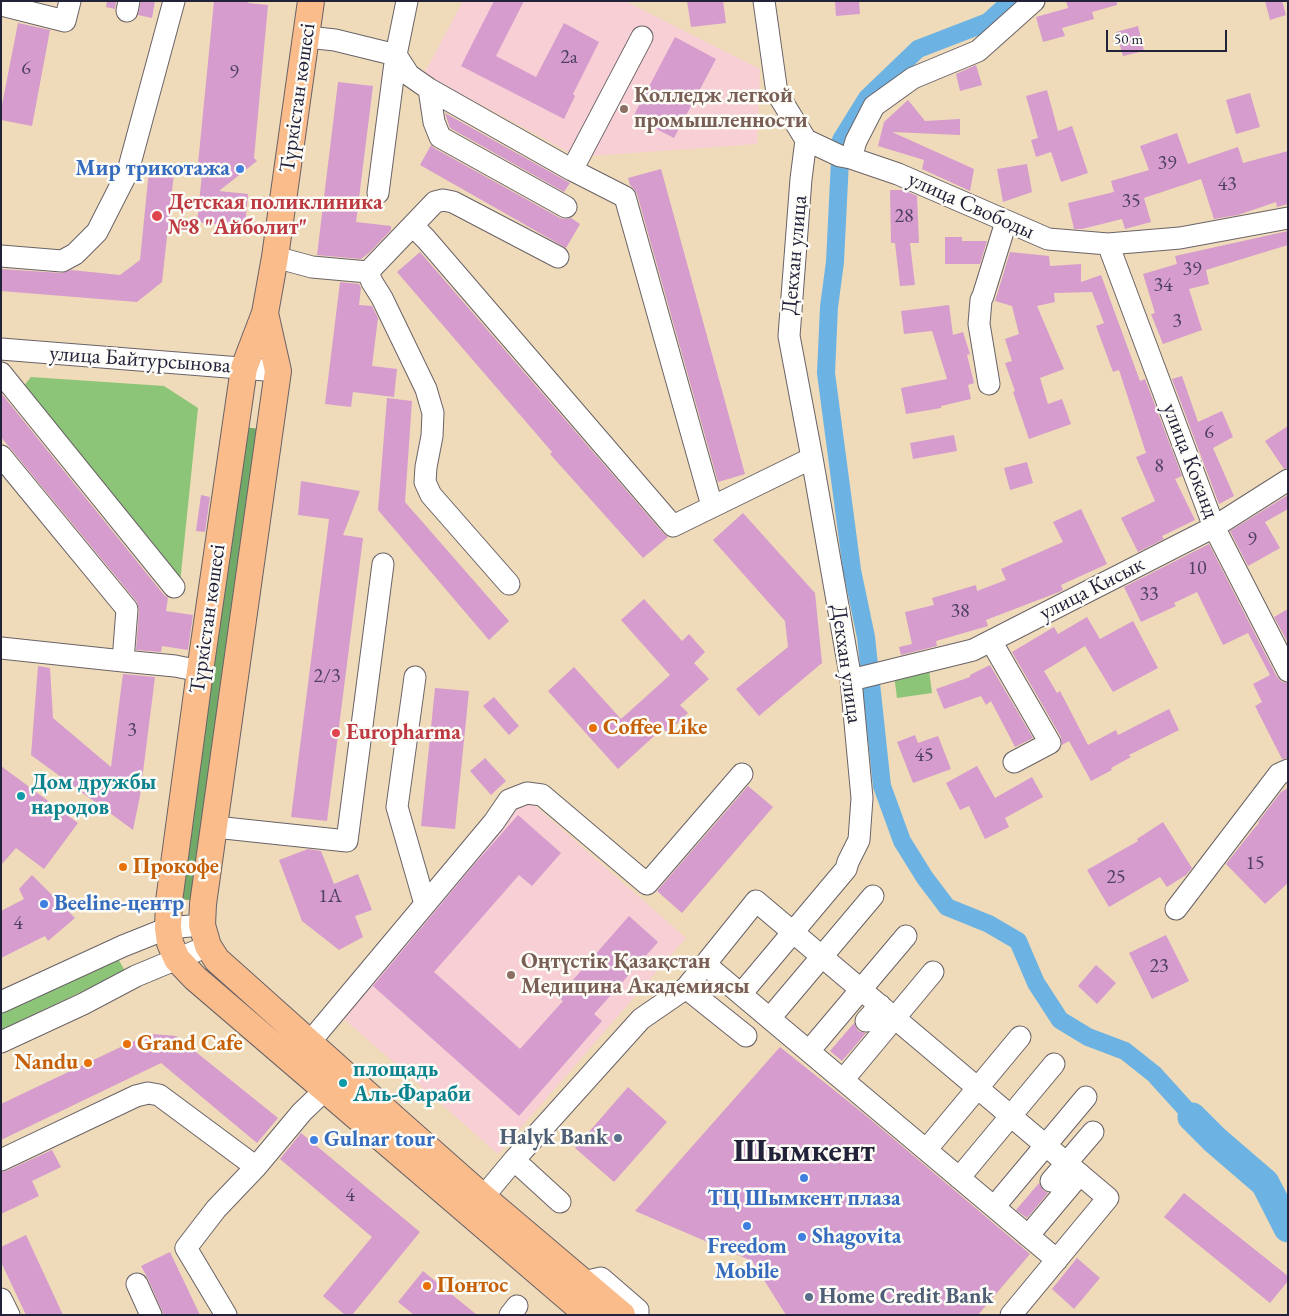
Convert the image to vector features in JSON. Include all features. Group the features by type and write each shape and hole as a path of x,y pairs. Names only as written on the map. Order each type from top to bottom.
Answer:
{"main road":[{"name":"Түркістан көшесі","path":"168,928 169,902 200,671 244,368 265,313 275,257 311,1"},
{"name":"Түркістан көшесі","path":"205,936 203,904 278,371 265,313"},
{"path":"168,928 170,943 177,959 195,978 325,1090 478,1207 583,1282 622,1315"},
{"path":"205,936 217,960 309,1043 588,1315"}],"street":[{"path":"1,5 65,21 70,1"},
{"path":"1,256 62,261 75,254 97,232 128,171 174,1"},
{"path":"378,193 396,55 407,1"},
{"path":"764,1 777,93 806,140"},
{"path":"851,158 856,142 874,106 913,78 978,51 1034,1"},
{"path":"307,37 335,40 396,55 409,75 429,89 572,170 625,197 712,506"},
{"path":"572,170 642,37"},
{"path":"429,89 434,122 440,137 566,207"},
{"name":"улица Свободы","path":"806,140 840,156 898,174 1048,239 1108,244 1180,238 1288,218"},
{"name":"Декхан улица","path":"741,994 846,869 859,840 862,798 851,679 789,336 801,179 806,140"},
{"path":"368,272 435,202 442,200 453,202 558,257"},
{"path":"989,384 979,324 981,300 1006,222 1015,224"},
{"path":"413,226 673,526 812,458"},
{"name":"улица Коканд","path":"1108,244 1214,527 1288,671"},
{"path":"275,257 312,267 368,272"},
{"path":"368,272 426,389 433,413 432,436 425,482 432,495 509,584"},
{"name":"улица Байтурсынова","path":"1,349 278,371"},
{"path":"1,373 174,587"},
{"path":"1,456 127,609 123,661"},
{"name":"улица Кисык","path":"851,679 973,650 1214,527 1288,480"},
{"path":"215,827 346,841 383,564"},
{"path":"991,641 1050,743 1014,762"},
{"path":"1,648 175,666 200,671"},
{"path":"415,677 397,806 425,904"},
{"path":"1176,909 1279,774 1288,770"},
{"path":"309,1043 494,822 509,800 527,793 542,795 647,884 742,774"},
{"path":"770,1018 873,896"},
{"path":"478,1207 514,1160 641,1019 686,988 756,901 1108,1198 1011,1315"},
{"path":"1,1002 123,946 168,928 205,936"},
{"path":"1,1042 83,1004 136,976 177,959 205,936"},
{"path":"809,1051 906,936"},
{"path":"705,964 1057,1260"},
{"path":"866,1021 887,1011 932,972"},
{"path":"686,988 746,1036"},
{"path":"843,1080 887,1011"},
{"path":"926,1150 1020,1037"},
{"path":"959,1178 1054,1064"},
{"path":"226,1315 186,1248 216,1209 302,1112 325,1090"},
{"path":"1,1160 136,1096 148,1093 159,1096 256,1166"},
{"path":"994,1207 1086,1097"},
{"path":"1028,1236 1073,1168 1092,1132"},
{"path":"514,1160 560,1202"},
{"path":"1051,1181 1073,1168"},
{"path":"583,1282 601,1278 638,1310 638,1315"},
{"path":"137,1284 150,1315"},
{"path":"1,1299 9,1315"}],"shaded area":[{"name":"Колледж легкой промышленности","path":"463,1 625,1 760,69 757,144 578,157 424,74"},
{"name":"Оңтүстік Қазақстан Медицина Академиясы","path":"524,796 686,938 498,1154 336,1012"}],"green space":[{"path":"31,377 164,386 198,408 180,583 22,388"},
{"path":"237,426 267,430 201,901 177,899"},
{"path":"929,670 932,693 897,698 894,675"},
{"path":"116,955 125,971 1,1030 1,1010"}],"building":[{"path":"107,1 116,1 115,9 106,7"},
{"path":"141,1 155,1 152,18 138,15"},
{"path":"214,1 249,1 248,3 268,5 254,158 257,161 219,191 248,194 245,227 197,222 202,174 197,174"},
{"path":"494,1 524,1 496,56 536,77 564,23 599,42 573,94 575,96 564,119 461,66"},
{"path":"687,1 723,1 726,23 691,27"},
{"path":"835,1 859,1 860,14 836,16"},
{"path":"1066,1 1117,1 1117,5 1092,12 1094,19 1062,28 1065,36 1043,42 1036,17 1068,8"},
{"path":"1265,1 1282,1 1286,15 1270,20"},
{"path":"18,23 50,30 32,126 1,120 1,110"},
{"path":"1138,26 1144,51 1123,56 1116,32"},
{"path":"675,37 716,59 674,138 633,117"},
{"path":"976,65 982,85 960,91 956,74"},
{"path":"338,82 373,86 356,222 391,226 391,230 361,259 317,255"},
{"path":"1047,90 1058,131 1072,126 1088,173 1061,182 1051,152 1036,157 1031,140 1038,138 1026,96"},
{"path":"1250,93 1260,127 1236,134 1226,100"},
{"path":"908,100 925,121 960,119 960,135 892,132 974,169 970,191 922,169 924,160 878,146 884,122"},
{"path":"445,113 570,183 564,192 450,128"},
{"path":"1177,133 1188,164 1238,147 1243,163 1288,151 1288,204 1277,207 1276,202 1238,215 1214,219 1201,179 1144,198 1151,222 1125,229 1122,219 1082,229 1074,229 1068,203 1114,192 1111,181 1149,170 1140,146"},
{"path":"431,145 560,218 571,218 580,224 566,248 420,165"},
{"path":"1027,164 1032,192 1003,202 997,169"},
{"path":"661,169 745,474 718,482 637,194 630,185 628,178"},
{"name":"Детская поликлиника №8 \"Айболит\"","path":"149,170 174,173 162,282 137,302 1,291 1,269 61,273 71,270 120,275 140,260"},
{"path":"890,190 904,190 917,196 919,243 910,243 915,285 900,286 895,243 891,243"},
{"path":"1288,231 1288,245 1206,270 1209,284 1189,289 1202,330 1163,344 1151,314 1155,313 1143,274 1177,264 1175,256"},
{"path":"945,237 962,237 962,241 987,241 980,264 945,264"},
{"path":"420,252 668,537 643,558 550,454 552,452 397,272"},
{"path":"1010,252 1049,256 1050,266 1081,264 1081,282 1101,275 1140,381 1145,379 1182,476 1175,479 1195,520 1162,536 1164,539 1138,552 1121,518 1155,501 1136,457 1146,453 1119,370 1113,372 1096,326 1104,323 1092,292 1054,293 1055,302 1037,306 1064,369 1040,378 1048,404 1062,399 1071,424 1029,439 1005,363 1012,361 1005,339 1019,334 1012,306 995,301"},
{"path":"340,282 359,284 361,288 359,305 372,306 378,318 372,366 397,369 394,397 353,392 351,407 325,404"},
{"path":"949,305 953,335 963,332 970,354 967,355 974,383 968,385 971,399 941,406 941,408 906,414 901,388 947,379 932,331 904,334 901,311"},
{"path":"1182,376 1198,422 1222,411 1233,437 1213,448 1234,496 1219,504 1172,379"},
{"path":"1,393 168,598 166,611 193,615 188,650 162,646 161,652 136,650 139,610 137,602 1,437"},
{"path":"387,398 412,401 405,502 509,621 489,640 378,510"},
{"path":"1288,426 1288,468 1284,469 1265,441"},
{"path":"954,435 957,451 913,459 910,443"},
{"path":"1027,462 1033,483 1010,490 1004,468"},
{"path":"301,481 360,491 343,535 363,538 327,821 291,817 329,519 298,515"},
{"path":"201,495 210,497 205,532 196,531"},
{"path":"1288,495 1288,509 1265,522 1280,548 1248,566 1230,531"},
{"path":"1081,509 1107,564 1061,585 1063,590 1059,592 986,620 988,626 936,641 937,646 901,655 899,647 912,644 905,612 934,605 932,598 976,585 977,591 1006,580 1001,569 1063,542 1053,522"},
{"path":"743,513 815,593 822,663 759,716 736,689 788,647 785,621 713,540"},
{"path":"1209,544 1277,677 1282,682 1288,683 1288,758 1282,759 1255,706 1262,702 1253,684 1270,675 1248,633 1223,645 1197,592 1174,603 1176,606 1141,622 1124,587"},
{"path":"644,599 682,641 689,634 705,652 694,663 709,679 680,705 688,713 667,733 663,728 618,769 548,691 574,667 621,719 670,675 621,620"},
{"path":"1288,609 1288,643 1274,617"},
{"path":"1087,617 1100,639 1133,621 1158,668 1113,692 1085,646 1044,671 1057,693 1060,691 1088,745 1116,730 1118,735 1169,709 1179,730 1129,755 1131,757 1091,781 1069,741 1062,745 1061,737 1012,652 1054,627 1058,634"},
{"path":"990,665 1033,738 1015,747 991,701 986,705 981,696 944,709 936,689 970,677 970,675"},
{"path":"38,666 50,668 53,718 111,767 123,674 155,677 140,796 133,830 31,755"},
{"path":"435,688 469,691 455,829 421,826"},
{"path":"494,697 519,726 509,735 483,706"},
{"path":"915,735 918,743 938,736 951,769 913,783 897,742"},
{"path":"485,758 506,781 491,795 470,771"},
{"name":"Дом дружбы народов","path":"1,766 78,823 44,869 16,848 1,865"},
{"path":"977,766 995,798 1032,777 1043,797 1005,818 1009,827 985,839 969,806 960,810 946,783"},
{"path":"748,786 773,807 682,913 657,891"},
{"path":"1288,788 1288,883 1265,904 1226,864 1281,792"},
{"path":"518,815 561,853 532,886 519,875 434,972 520,1049 563,1001 558,997 629,916 658,942 594,1014 602,1021 519,1116 373,986"},
{"path":"1163,822 1192,868 1186,875 1167,887 1160,877 1109,907 1087,870 1138,841 1137,839"},
{"path":"308,849 321,851 334,884 358,874 372,910 355,916 363,937 339,950 302,921 279,860"},
{"path":"32,875 75,918 48,941 45,936 1,958 1,911 24,899 19,889"},
{"path":"1166,935 1189,981 1152,999 1129,953"},
{"path":"1096,965 1116,983 1097,1004 1078,986"},
{"path":"854,1023 858,1031 866,1033 842,1061 830,1051"},
{"path":"152,1034 176,1036 278,1118 257,1143 161,1063 1,1140 1,1104"},
{"name":"ТЦ Шымкент плаза","path":"780,1047 864,1114 1030,1254 978,1315 786,1315 752,1261 635,1211"},
{"name":"Halyk Bank","path":"628,1087 667,1122 614,1182 575,1148"},
{"path":"301,1133 420,1232 352,1315 345,1315 323,1296 372,1237 280,1159"},
{"path":"52,1150 61,1167 32,1181 39,1196 1,1214 1,1172"},
{"path":"1039,1183 1043,1190 1048,1193 1027,1218 1016,1210"},
{"path":"1184,1193 1288,1276 1288,1281 1270,1303 1164,1217"},
{"path":"26,1235 63,1315 26,1315 1,1262 1,1247"},
{"path":"170,1252 200,1315 164,1315 141,1266"},
{"path":"1077,1258 1100,1278 1074,1309 1052,1289"},
{"name":"Понтос","path":"423,1271 477,1315 414,1315 398,1302"}],"waterway":[{"path":"1011,1 988,22 918,49 867,98 841,140 835,262 829,307 826,373 852,570 866,637 882,786 902,841 925,878 947,907 989,924 1018,941 1036,983 1060,1020 1088,1037 1125,1051 1154,1074 1193,1117"},
{"path":"1192,1117 1215,1140 1265,1183 1288,1228"}],"place":[{"name":"Колледж легкой промышленности","path":"624,109"},
{"name":"Мир трикотажа","path":"240,169"},
{"name":"Детская поликлиника №8 \"Айболит\"","path":"157,216"},
{"name":"Coffee Like","path":"593,728"},
{"name":"Europharma","path":"336,733"},
{"name":"Дом дружбы народов","path":"21,796"},
{"name":"Прокофе","path":"123,867"},
{"name":"Beeline-центр","path":"44,904"},
{"name":"Оңтүстік Қазақстан Медицина Академиясы","path":"511,975"},
{"name":"Grand Cafe","path":"127,1044"},
{"name":"Nandu","path":"88,1063"},
{"name":"площадь Аль-Фараби","path":"343,1083"},
{"name":"Halyk Bank","path":"618,1138"},
{"name":"Gulnar tour","path":"314,1140"},
{"name":"ТЦ Шымкент плаза","path":"804,1178"},
{"name":"Freedom Mobile","path":"747,1226"},
{"name":"Shagovita","path":"802,1237"},
{"name":"Понтос","path":"427,1286"},
{"name":"Home Credit Bank","path":"809,1297"}],"district":[{"name":"Шымкент","path":"804,1152"}]}
